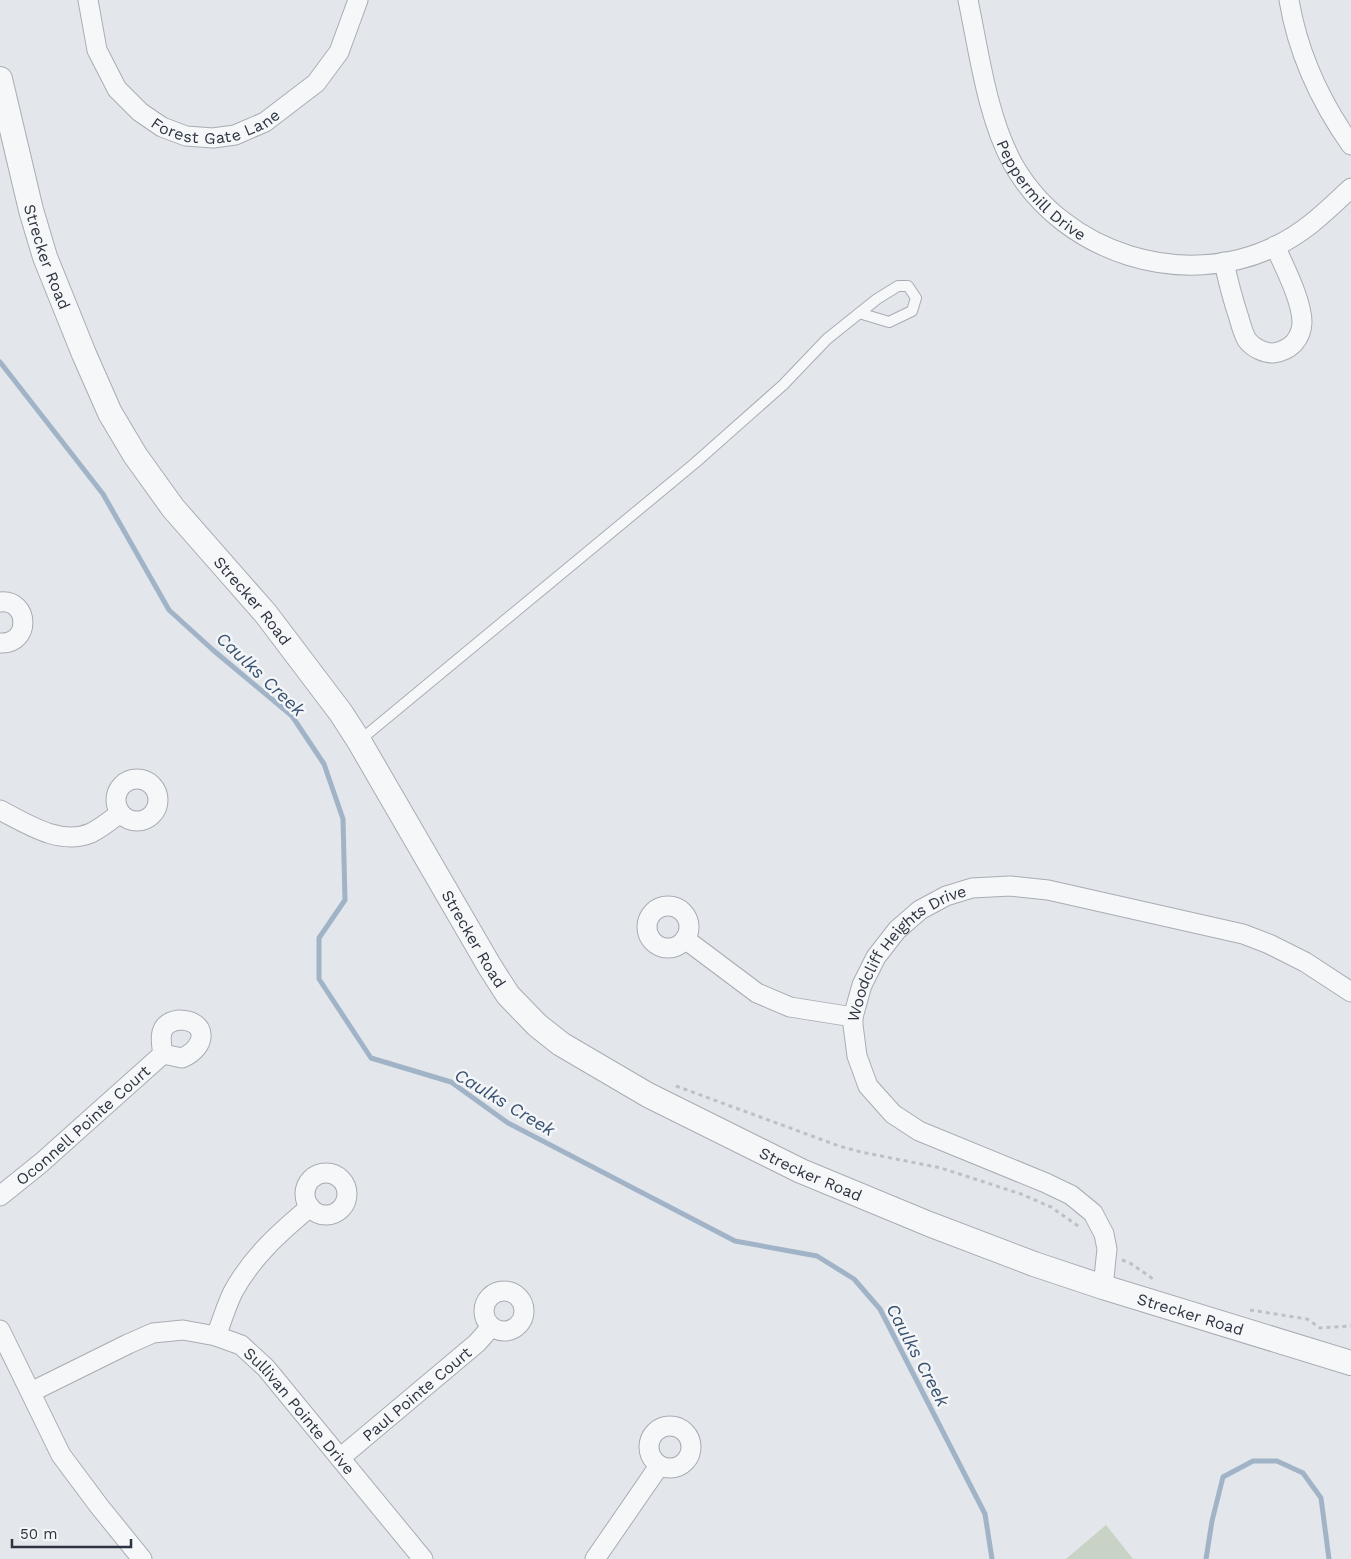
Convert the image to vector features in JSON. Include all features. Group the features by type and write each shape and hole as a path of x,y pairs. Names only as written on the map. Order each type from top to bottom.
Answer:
{"street":[{"name":"Forest Gate Lane","path":"88,0 97,50 118,89 140,112 162,126 186,136 213,138 235,135 265,122 316,83 339,52 358,0"},
{"name":"Peppermill Drive","path":"968,0 991,103 1002,141 1022,177 1042,202 1064,222 1103,246 1150,262 1179,265 1203,265 1251,256 1300,233 1315,222 1351,188"},
{"path":"1289,0 1299,45 1308,72 1327,109 1351,145"},
{"name":"Strecker Road","path":"2,92 42,249 110,413 135,455 174,508 266,614 341,713 490,968 508,995 537,1025 561,1044 648,1095 810,1175 929,1224 1102,1288 1351,1363"},
{"path":"1224,262 1231,292 1247,339 1253,346 1262,351 1272,353 1283,351 1298,338 1302,323 1290,278 1275,246"},
{"path":"0,602 11,603 17,607 23,619 23,626 17,638 11,642 0,643"},
{"path":"0,810 55,836 74,837 90,833 120,813"},
{"name":"Woodcliff Heights Drive","path":"1102,1288 1107,1249 1104,1234 1093,1213 1071,1195 1046,1182 919,1131 893,1114 868,1086 857,1056 853,1017 862,985 876,957 897,930 920,910 946,896 972,888 1010,886 1048,890 1243,934 1278,948 1305,962 1351,992"},
{"path":"685,939 757,993 790,1006 853,1017"},
{"name":"Oconnell Pointe Court","path":"0,1196 41,1163 163,1054"},
{"path":"216,1336 232,1294 245,1272 264,1247 310,1207"},
{"name":"Paul Pointe Court","path":"340,1458 478,1342 491,1327"},
{"path":"0,1330 61,1455 142,1559"},
{"name":"Sullivan Pointe Drive","path":"31,1392 153,1333 183,1330 216,1336 241,1345 266,1368 423,1559"},
{"path":"595,1559 659,1466"}],"lane":[{"path":"359,741 695,463 783,385 827,338 877,298 898,286 908,286 916,298 912,312 889,322 859,313"}],"path":[{"path":"648,1095 664,1088 677,1086 839,1146 941,1168 1021,1194 1051,1207 1124,1261 1160,1283"},
{"path":"1246,1310 1307,1319 1320,1328 1351,1326"}],"green space":[{"path":"1106,1525 1133,1559 1066,1559"}],"waterway":[{"name":"Caulks Creek","path":"0,362 103,494 169,610 213,650 292,716 324,764 343,819 345,900 319,938 319,979 371,1058 451,1082 508,1123 735,1241 817,1256 854,1279 880,1309 985,1514 992,1559"},
{"name":"Caulks Creek","path":"1206,1559 1212,1521 1223,1477 1253,1461 1277,1461 1303,1473 1321,1498 1329,1559"}]}
